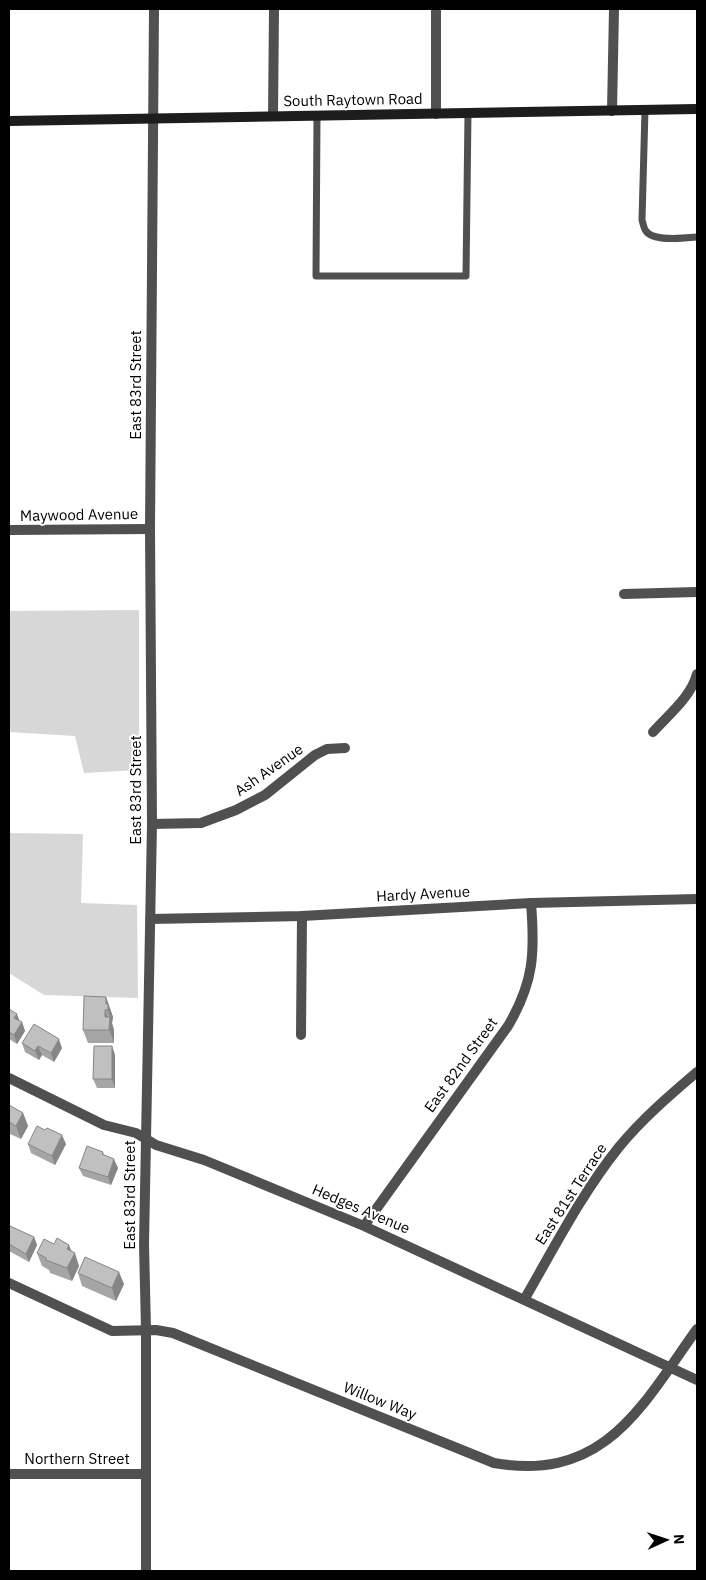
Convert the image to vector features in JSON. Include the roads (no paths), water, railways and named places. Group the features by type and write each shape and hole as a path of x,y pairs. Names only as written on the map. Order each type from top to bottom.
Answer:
{"main road":[{"name":"South Raytown Road","path":"9,122 697,109"}],"street":[{"name":"East 83rd Street","path":"146,1571 144,1244 152,824 150,529 154,9"},
{"path":"273,116 274,9"},
{"path":"436,9 436,114"},
{"path":"612,111 614,9"},
{"name":"Maywood Avenue","path":"9,530 150,529"},
{"path":"624,594 697,592"},
{"path":"653,732 685,696 695,682 697,674"},
{"name":"Ash Avenue","path":"152,824 201,823 236,810 265,794 315,755 327,749 345,748"},
{"name":"Hardy Avenue","path":"150,920 302,916 531,903 697,898"},
{"name":"East 82nd Street","path":"364,1226 508,1026 518,1008 528,984 533,959 534,938 531,903"},
{"path":"301,1035 302,916"},
{"name":"East 81st Terrace","path":"524,1300 592,1184 620,1146 665,1099 697,1072"},
{"name":"Hedges Avenue","path":"9,1078 104,1125 136,1133 156,1145 204,1160 364,1226 697,1380"},
{"name":"Willow Way","path":"9,1283 112,1331 156,1330 173,1333 494,1463 513,1466 537,1467 556,1464 580,1457 601,1446 631,1420 697,1329"},
{"name":"Northern Street","path":"9,1474 146,1474"}],"lane":[{"path":"645,110 642,220 645,231 660,238 697,237"},
{"path":"317,116 316,276 466,276 468,113"}]}
